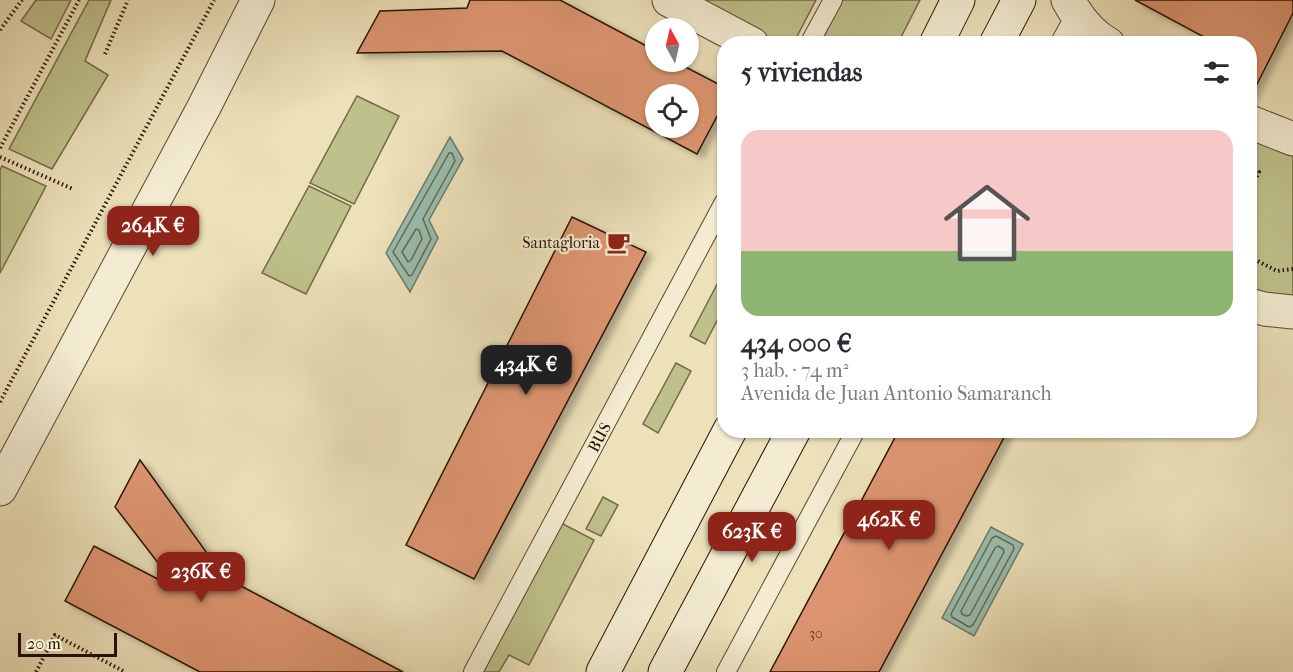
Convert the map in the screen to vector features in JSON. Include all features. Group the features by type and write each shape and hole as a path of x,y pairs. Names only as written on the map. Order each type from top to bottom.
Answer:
{"street":[{"path":"0,489 204,107 258,0"},
{"path":"669,0 737,36"},
{"path":"940,36 958,0"},
{"path":"1000,36 1019,0"},
{"path":"1076,5 1088,29 1097,36"},
{"path":"1257,125 1293,139"},
{"path":"1257,307 1293,312"},
{"path":"603,672 726,438"},
{"path":"665,672 790,438"}],"lane":[{"path":"813,36 832,0"},
{"path":"1062,36 1076,5"},
{"name":"BUS","path":"473,672 717,215"},
{"path":"726,672 852,438"}],"path":[{"path":"0,30 22,0"},
{"path":"0,148 79,0"},
{"path":"105,54 128,0"},
{"path":"0,402 214,0"},
{"path":"0,157 73,189"},
{"path":"1257,261 1277,272 1293,269"},
{"path":"36,672 55,635 125,672"}],"green space":[{"path":"36,0 71,0 51,39 21,21"},
{"path":"89,0 111,0 85,61 108,75 52,169 9,149"},
{"path":"688,0 816,0 797,36 762,36"},
{"path":"842,0 920,0 902,36 824,36"},
{"path":"357,96 399,116 354,204 310,183"},
{"path":"1257,131 1293,149 1293,300 1257,296"},
{"path":"2,166 46,186 0,273 0,170"},
{"path":"309,186 351,206 306,294 262,273"},
{"path":"717,284 717,321 705,344 690,336"},
{"path":"676,363 691,371 658,433 643,424"},
{"path":"603,497 618,505 601,536 586,529"},
{"path":"561,523 594,540 529,665 509,655 499,672 483,672"}],"water":[{"path":"450,137 463,159 429,220 438,238 410,292 386,253"},
{"path":"991,527 1023,544 974,636 942,618"}],"building":[{"path":"470,0 560,0 645,45 645,72 695,72 717,83 717,116 697,154 667,138 699,138 699,84 645,84 645,127 502,51 357,53 380,11 467,8"},
{"path":"1135,0 1293,0 1293,13 1257,84 1257,36 1202,36"},
{"path":"572,217 646,252 474,579 406,545"},
{"path":"895,438 1004,438 879,672 770,672"},
{"path":"140,460 224,577 403,672 200,672 65,601 94,546 179,590 115,507"}],"place":[{"name":"Santagloria","path":"618,242"}]}
